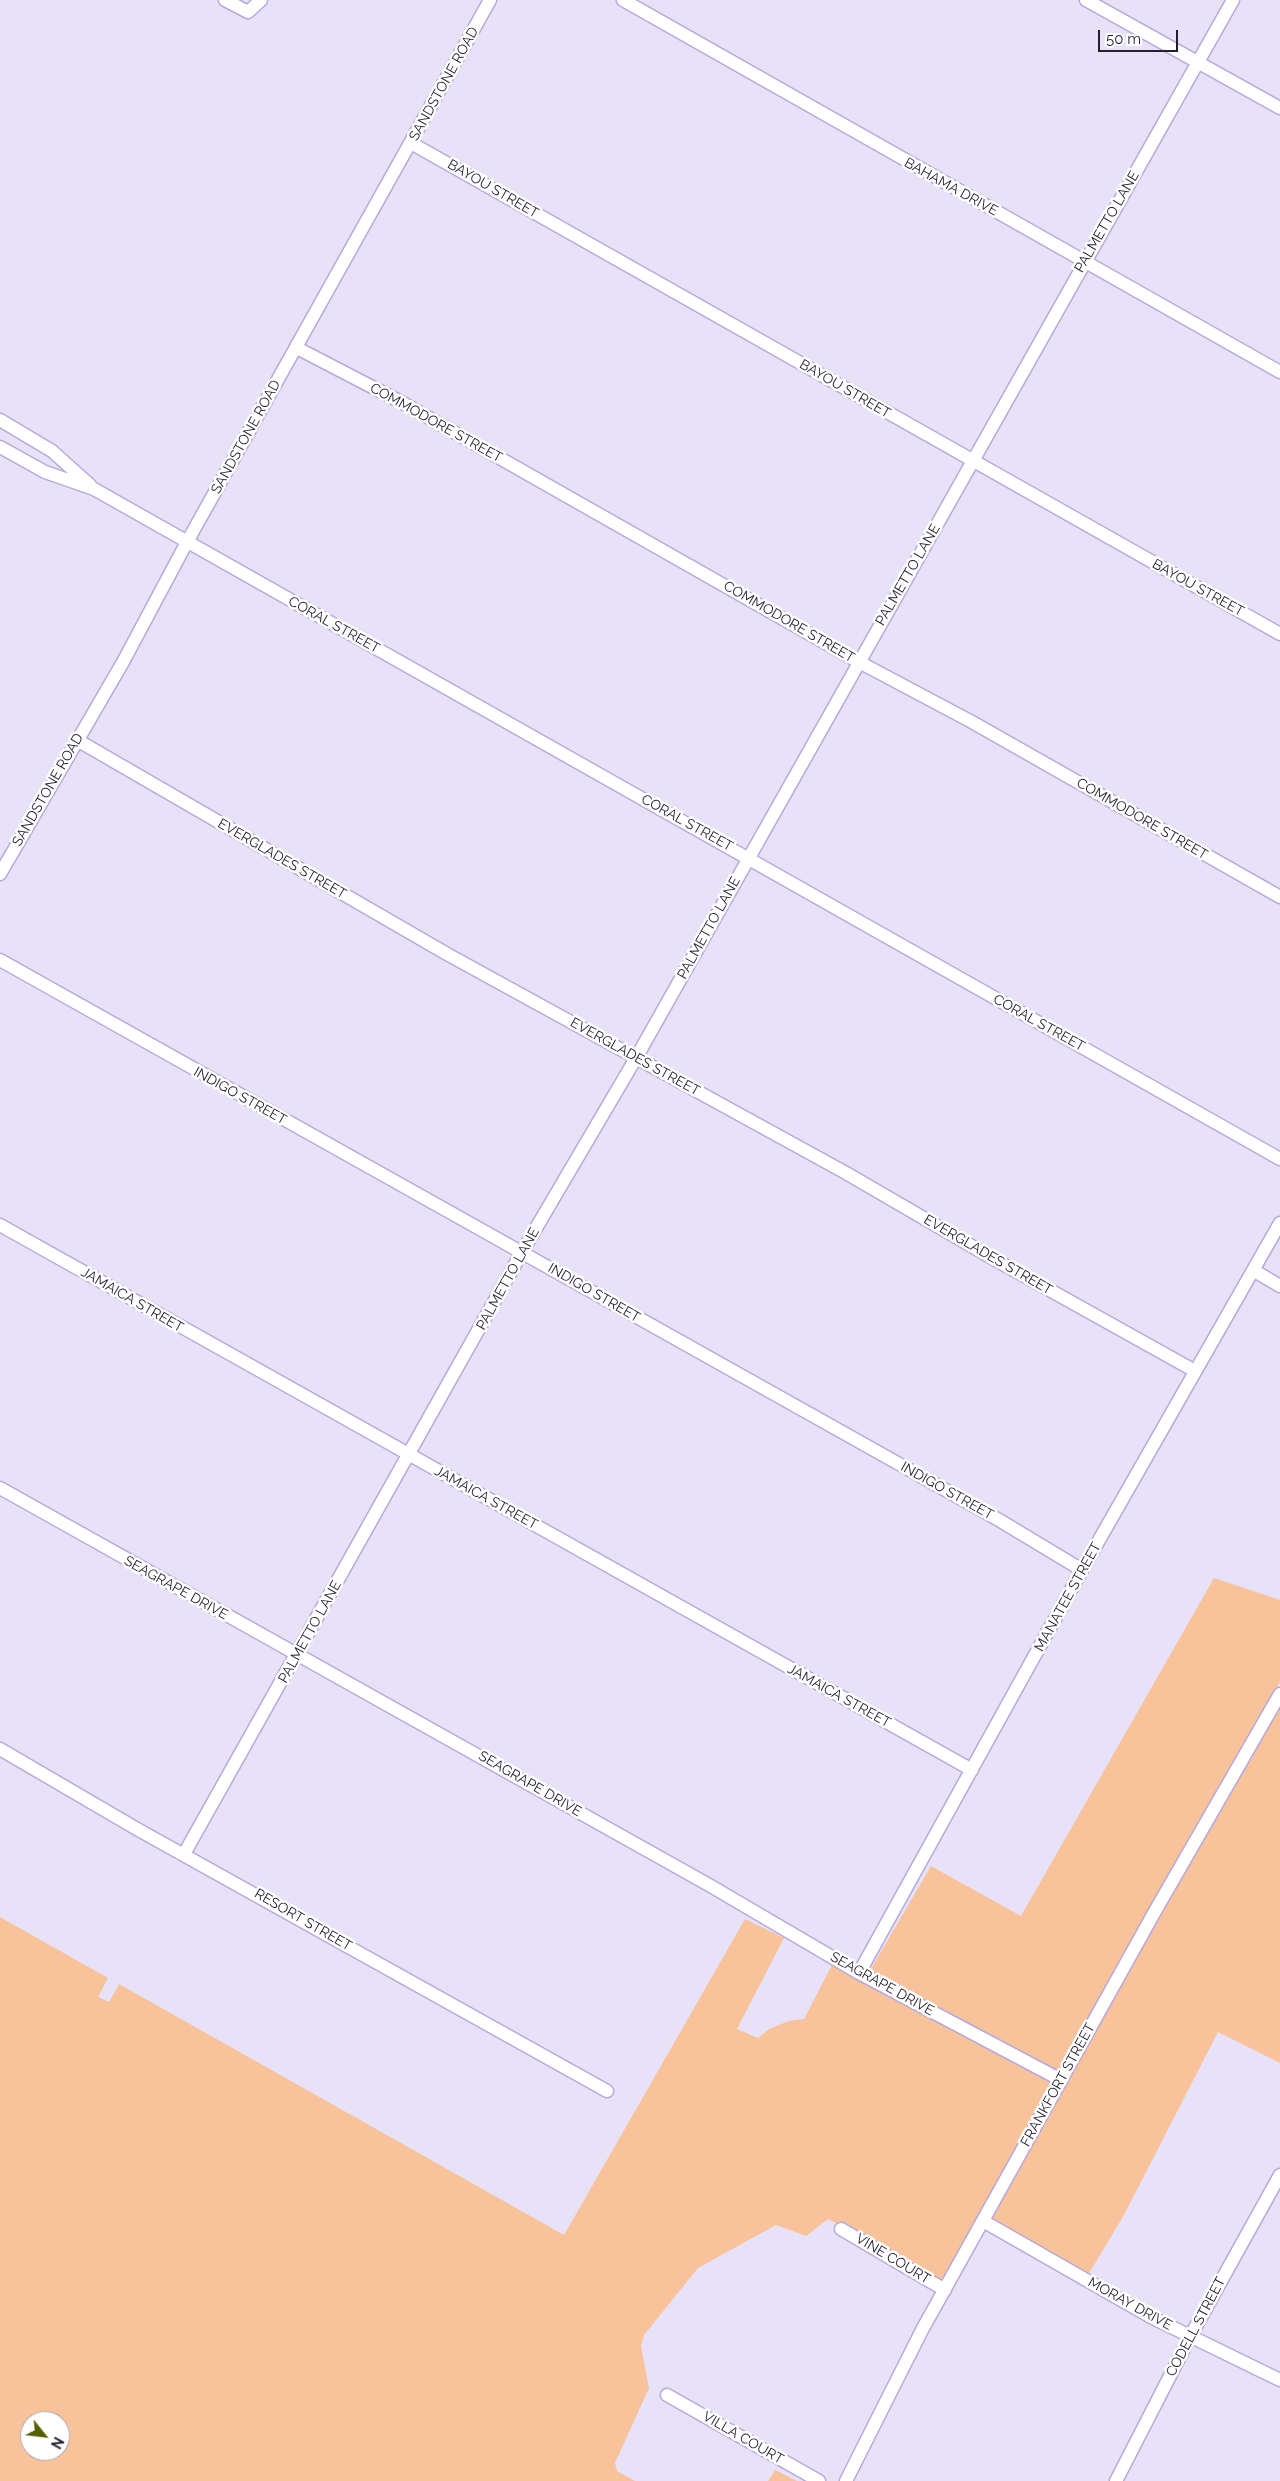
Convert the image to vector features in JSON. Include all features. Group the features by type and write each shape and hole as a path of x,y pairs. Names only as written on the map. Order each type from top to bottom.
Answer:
{"street":[{"path":"225,0 248,12 261,0"},
{"name":"SANDSTONE ROAD","path":"0,874 123,662 187,542 490,0"},
{"name":"BAHAMA DRIVE","path":"623,0 1280,372"},
{"path":"1086,0 1280,108"},
{"name":"PALMETTO LANE","path":"184,1854 522,1252 636,1058 1233,0"},
{"name":"BAYOU STREET","path":"411,143 1280,634"},
{"name":"COMMODORE STREET","path":"296,348 402,402 859,662 980,727 1280,897"},
{"name":"CORAL STREET","path":"0,420 52,451 94,489"},
{"name":"CORAL STREET","path":"0,447 45,472 94,489 1280,1159"},
{"name":"EVERGLADES STREET","path":"77,740 406,930 846,1173 994,1259 1196,1371"},
{"name":"INDIGO STREET","path":"0,960 998,1520 1082,1570"},
{"name":"MANATEE STREET","path":"859,1972 1082,1570 1280,1223"},
{"name":"JAMAICA STREET","path":"0,1225 972,1770"},
{"path":"1254,1270 1280,1286"},
{"name":"SEAGRAPE DRIVE","path":"0,1488 709,1884 859,1972 1061,2080"},
{"name":"FRANKFORT STREET","path":"846,2481 983,2220 1280,1694"},
{"name":"RESORT STREET","path":"0,1750 607,2091"},
{"name":"CODELL STREET","path":"1116,2481 1190,2337 1280,2175"},
{"name":"MORAY DRIVE","path":"983,2220 1151,2318 1280,2380"},
{"name":"VINE COURT","path":"841,2229 945,2290"},
{"name":"VILLA COURT","path":"667,2395 819,2481"}],"shaded area":[{"path":"1214,1578 1280,1600 1280,1682 1148,1910 1058,2073 869,1972 931,1866 1021,1916"},
{"path":"1280,1706 1280,2063 1218,2032 1124,2215 1088,2275 992,2218 1159,1916"},
{"path":"0,1917 108,1978 98,1997 109,2002 119,1984 564,2235 745,1919 784,1938 737,2029 758,2038 769,2029 789,2021 804,2019 833,1963 1053,2082 943,2281 839,2221 837,2224 828,2219 806,2236 776,2225 698,2268 644,2335 641,2346 649,2388 615,2463 617,2471 635,2481 0,2481"},
{"path":"775,2470 797,2481 768,2481"}]}
